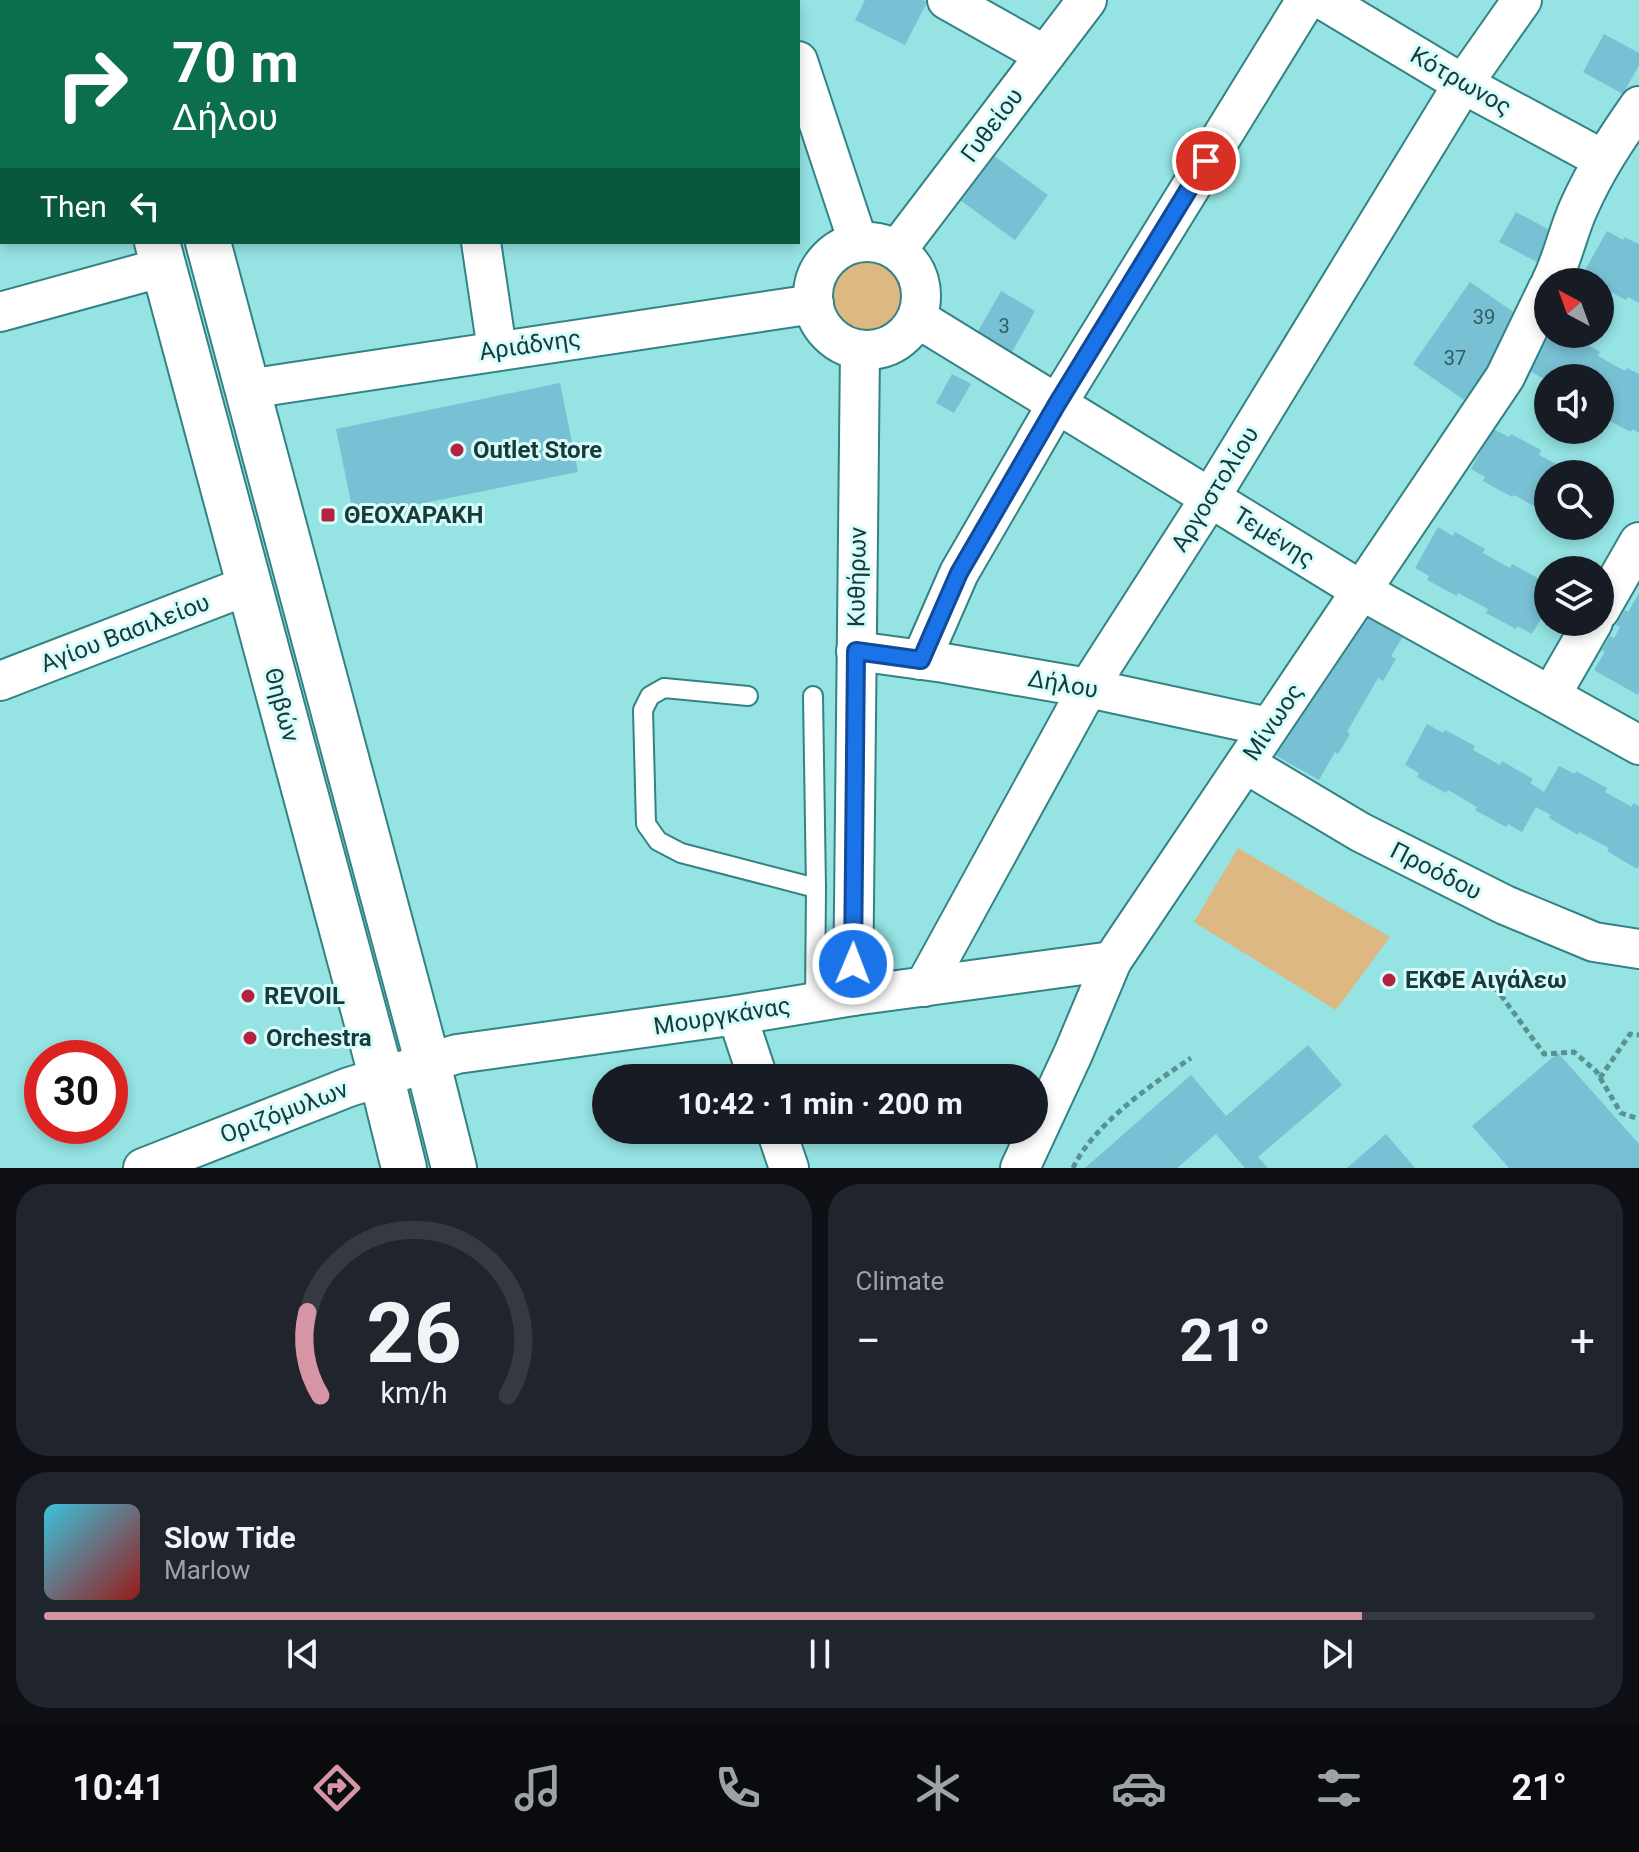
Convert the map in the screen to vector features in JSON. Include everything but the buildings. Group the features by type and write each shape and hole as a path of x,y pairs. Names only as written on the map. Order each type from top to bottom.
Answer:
{"main road":[{"name":"Θηβών","path":"209,244 454,1168"},
{"name":"Θηβών","path":"161,254 404,1168"}],"street":[{"path":"947,0 1045,55"},
{"name":"Γυθείου","path":"897,250 1087,0"},
{"path":"921,660 959,573 1057,404 1306,0"},
{"name":"Κότρωνος","path":"1323,0 1463,84 1602,159"},
{"name":"Αργοστολίου","path":"924,987 1088,688 1210,498 1463,84 1522,0"},
{"path":"800,74 805,106 858,242"},
{"path":"1558,268 1578,209 1602,159 1639,106"},
{"path":"858,242 880,243 897,250 909,260 919,276 922,298 917,318 905,335 881,348 860,350 830,336 819,321 814,304 815,284 822,266 833,254 858,242"},
{"path":"481,244 497,350"},
{"path":"0,312 73,293 161,254"},
{"name":"Αριάδνης","path":"247,389 814,304"},
{"name":"Μίνωος","path":"1020,1168 1112,961 1505,377 1534,317"},
{"name":"Τεμένης","path":"917,318 1362,591 1639,745"},
{"name":"Κυθήρων","path":"853,996 860,350"},
{"path":"1614,586 1639,542"},
{"name":"Αγίου Βασιλείου","path":"0,681 249,585"},
{"path":"1551,695 1585,636"},
{"name":"Δήλου","path":"856,651 1088,688 1269,727"},
{"name":"Προόδου","path":"1246,764 1360,832 1505,905 1594,942 1639,949"},
{"name":"Μουργκάνας","path":"381,1075 457,1054 1112,961"},
{"path":"737,1015 753,1064"},
{"name":"Οριζόμυλων","path":"143,1168 381,1075"},
{"path":"781,1144 789,1168"}],"lane":[{"path":"748,696 664,688 650,696 643,710 646,824 658,841 681,853 816,888"},
{"path":"813,696 815,1002"}],"path":[{"path":"1489,979 1544,1054 1574,1052 1596,1071 1621,1113 1639,1119"},
{"path":"1600,1078 1630,1034 1639,1035"},
{"path":"1073,1168 1080,1153 1134,1099 1191,1058"}],"shaded area":[{"path":"867,249 884,253 899,262 908,277 912,294 908,311 899,326 884,335 867,339 850,335 835,326 826,311 822,294 826,277 835,262 850,253"},
{"path":"1238,848 1390,937 1336,1010 1194,922"}],"place":[{"name":"Outlet Store","path":"457,450"},
{"name":"ΘΕΟΧΑΡΑΚΗ","path":"328,515"},
{"name":"ΕΚΦΕ Αιγάλεω","path":"1389,980"},
{"name":"REVOIL","path":"248,996"},
{"name":"Orchestra","path":"250,1038"}],"route":[{"path":"853,964 856,651 921,660 959,573 1057,404 1206,161"}]}
